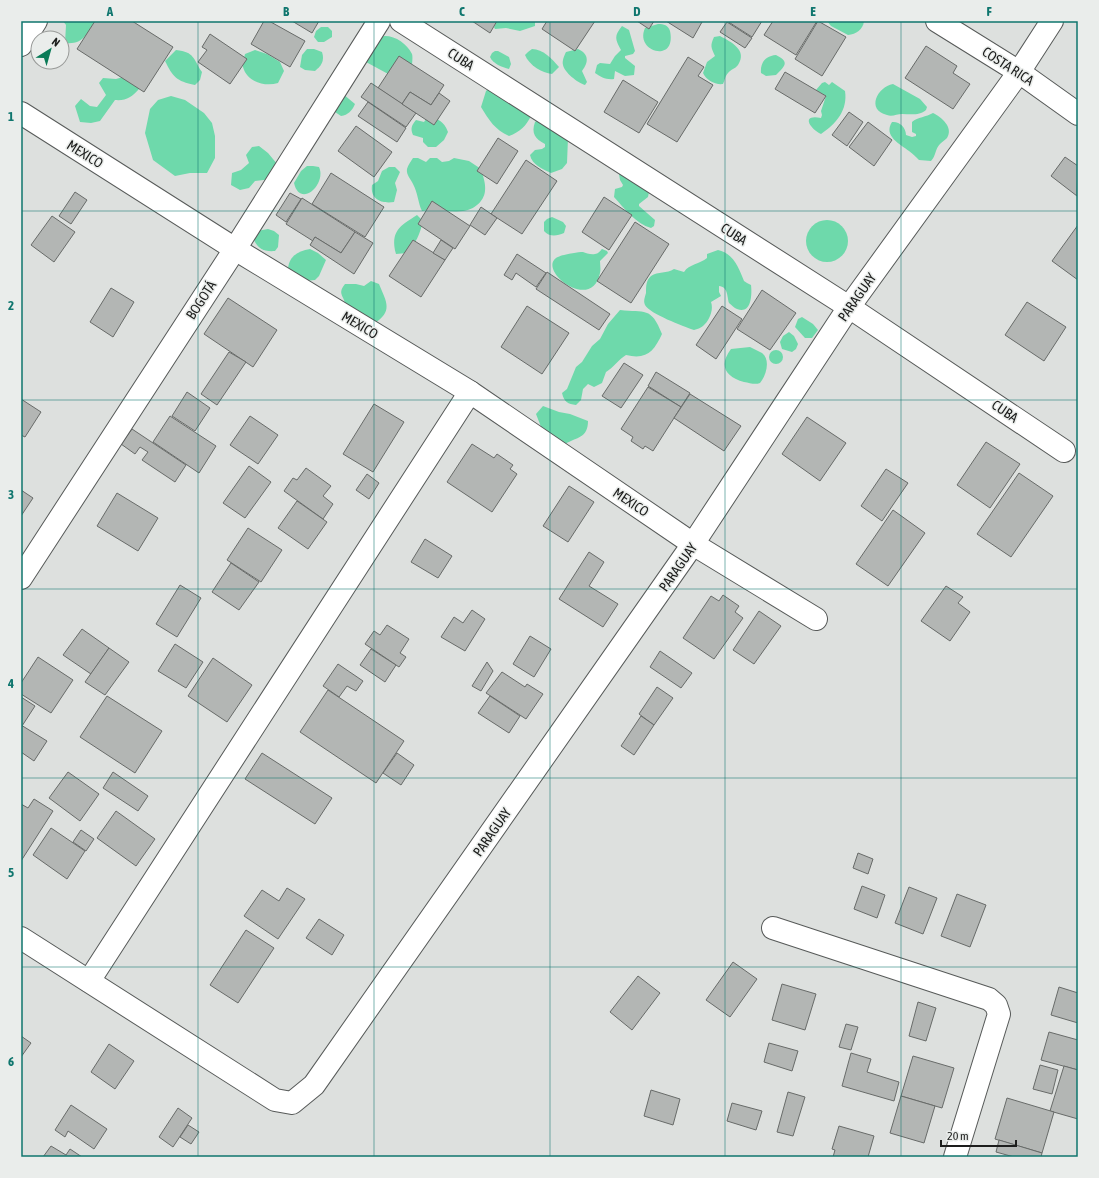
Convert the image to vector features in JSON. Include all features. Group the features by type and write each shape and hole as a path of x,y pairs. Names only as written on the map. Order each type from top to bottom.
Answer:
{"street":[{"path":"21,45 36,21"},
{"name":"BOGOTÁ","path":"21,578 235,249 379,21"},
{"name":"CUBA","path":"401,21 849,307 1064,450"},
{"name":"COSTA RICA","path":"937,21 1019,72 1078,114"},
{"name":"PARAGUAY","path":"89,981 275,1100 292,1103 314,1085 693,544 849,307 1019,72 1052,21"},
{"name":"MEXICO","path":"21,113 235,249 470,392 693,544 816,619"},
{"path":"21,938 89,981 470,392"},
{"path":"773,928 989,999 996,1005 999,1014 955,1157"}],"green space":[{"path":"63,21 95,21 84,38 71,43 70,30 66,30 66,25"},
{"path":"497,21 535,21 535,26 520,31 506,28 495,29 494,27"},
{"path":"827,21 864,21 859,31 848,35 831,26"},
{"path":"658,24 666,25 670,31 668,48 662,51 656,51 650,48 645,43 643,36 645,28"},
{"path":"622,26 629,30 635,51 633,54 625,56 625,58 635,66 634,75 625,76 615,71 614,79 604,78 595,73 597,65 600,63 610,64 621,50 616,38"},
{"path":"321,27 328,27 332,31 332,37 324,42 318,42 314,37 316,31"},
{"path":"720,36 737,47 741,55 741,60 738,65 727,74 723,84 714,83 704,76 703,73 707,62 715,56 712,46 714,37"},
{"path":"378,37 393,37 401,41 407,47 412,54 412,67 390,75 366,62 364,58"},
{"path":"307,49 314,49 322,52 322,63 315,71 305,70 300,67 302,55"},
{"path":"532,49 536,49 544,53 559,67 552,74 536,68 525,55"},
{"path":"578,49 584,53 587,58 586,64 582,71 587,82 585,85 572,77 563,65 566,52"},
{"path":"176,50 190,54 202,72 200,80 195,85 183,82 176,78 165,61"},
{"path":"255,50 267,54 280,62 284,71 278,83 262,84 252,80 245,72 243,62 245,54"},
{"path":"495,51 509,57 511,64 509,69 493,62 490,57"},
{"path":"776,55 785,62 784,67 776,75 766,76 761,73 764,60"},
{"path":"130,75 139,89 134,94 126,99 115,100 100,121 91,123 80,122 75,106 81,99 90,106 97,107 106,95 99,83 103,78 116,79"},
{"path":"825,82 829,85 832,82 845,91 845,104 840,116 832,126 821,134 810,125 809,120 815,117 821,118 821,111 826,96 816,90 822,83"},
{"path":"893,84 920,99 927,107 926,110 917,114 900,114 891,116 881,112 875,104 876,99 882,89"},
{"path":"491,86 531,116 527,123 516,133 509,136 504,134 496,128 481,107 486,91"},
{"path":"343,94 355,104 350,112 341,116 332,110"},
{"path":"171,96 185,100 204,113 212,123 215,136 215,158 207,173 190,173 175,176 153,160 145,133 150,109 158,100"},
{"path":"933,113 946,123 949,134 947,138 938,146 931,161 919,160 894,139 891,135 890,127 892,122 897,122 902,125 906,135 912,137 916,136 916,134 912,132 912,122"},
{"path":"428,116 435,118 445,125 448,132 444,140 436,147 428,147 423,142 423,138 413,135 412,133 413,123 416,120 424,122"},
{"path":"538,120 568,138 567,163 562,169 551,173 535,164 530,155 535,150 545,147 545,144 536,138 533,129 535,122"},
{"path":"259,146 268,153 278,165 272,179 255,181 249,188 240,190 231,185 232,173 241,170 249,163 246,155 252,147"},
{"path":"413,158 418,158 426,162 430,158 437,158 442,162 449,161 454,158 469,161 481,169 485,186 483,199 477,205 467,210 440,211 431,208 422,211 415,187 407,171"},
{"path":"307,166 319,167 319,180 312,191 307,194 302,194 297,190 294,183 301,171"},
{"path":"389,167 395,167 400,172 395,183 397,190 394,202 377,200 372,190 372,185 378,181 382,171"},
{"path":"623,171 649,192 648,197 639,204 639,206 655,220 654,226 651,228 635,219 614,197 615,189 622,187 623,185 619,174"},
{"path":"417,215 423,221 415,242 407,253 396,254 394,240 398,230 406,222"},
{"path":"552,217 563,222 566,226 564,233 553,235 544,231 544,222"},
{"path":"827,220 842,226 848,241 842,256 827,262 812,256 806,241 812,226"},
{"path":"268,229 279,235 278,247 275,251 261,249 253,238 257,231"},
{"path":"310,249 318,253 326,260 319,276 315,280 305,281 288,269 292,257 302,251"},
{"path":"602,249 608,253 600,261 600,273 595,284 587,289 578,289 568,285 560,279 554,271 552,264 558,257 580,252 596,254"},
{"path":"718,250 728,254 732,258 738,266 744,281 751,285 751,298 746,309 737,309 729,303 726,290 719,286 721,296 711,302 712,308 709,318 702,327 694,330 660,316 645,305 644,300 647,284 651,276 674,269 684,272 689,267 707,258 707,254"},
{"path":"371,281 379,284 387,306 384,315 374,324 345,307 341,293 345,284 364,286"},
{"path":"620,310 641,312 650,315 658,325 662,334 659,340 653,349 645,355 626,355 623,357 606,372 602,383 594,387 588,384 583,389 581,400 576,405 569,403 564,399 562,393 567,389 576,367 582,362 592,346 600,339 608,324"},
{"path":"802,317 813,324 818,330 812,338 805,338 795,327 798,319"},
{"path":"789,332 794,336 798,344 796,349 792,352 782,349 780,342 783,336"},
{"path":"750,347 765,356 767,364 766,372 758,384 738,380 729,374 725,366 727,355 731,349"},
{"path":"776,350 781,352 783,357 781,362 776,364 771,362 769,357 771,352"},
{"path":"543,406 588,421 586,431 581,436 565,444 543,432 536,414"}],"building":[{"path":"95,21 132,21 173,47 144,92 77,49"},
{"path":"264,21 269,21 305,41 290,67 251,44"},
{"path":"292,21 319,21 312,33"},
{"path":"472,21 497,21 490,33"},
{"path":"547,21 595,21 575,51 542,29"},
{"path":"637,21 654,21 649,29"},
{"path":"666,21 700,21 702,22 693,38"},
{"path":"727,21 762,21 752,37"},
{"path":"773,21 817,21 796,55 764,35"},
{"path":"818,21 846,37 822,76 795,59"},
{"path":"727,22 752,38 745,48 720,32"},
{"path":"210,34 247,59 230,84 198,62 207,50 202,47"},
{"path":"926,46 957,66 953,73 970,84 953,109 905,78"},
{"path":"399,56 444,85 431,105 410,92 402,104 378,88"},
{"path":"688,57 704,67 698,76 713,85 677,142 647,124"},
{"path":"785,72 826,96 815,113 775,89"},
{"path":"623,80 658,102 639,133 604,112"},
{"path":"371,83 416,113 406,127 361,97"},
{"path":"410,92 431,105 439,93 450,101 434,125 402,104"},
{"path":"368,102 406,128 397,142 358,116"},
{"path":"849,112 863,122 847,146 832,135"},
{"path":"868,122 892,140 874,166 849,147"},
{"path":"356,126 392,152 374,177 338,151"},
{"path":"498,138 518,151 497,184 477,171"},
{"path":"1065,157 1078,166 1077,196 1051,176"},
{"path":"526,160 557,181 522,234 491,214"},
{"path":"331,173 384,207 365,237 312,204"},
{"path":"75,192 87,200 71,224 59,216"},
{"path":"290,193 301,199 286,222 276,215"},
{"path":"604,197 632,215 609,250 582,232"},
{"path":"302,198 355,232 341,253 315,237 313,241 286,224"},
{"path":"432,201 470,226 455,249 418,224"},
{"path":"481,207 497,218 485,235 470,225"},
{"path":"52,216 75,232 54,262 31,245"},
{"path":"635,222 669,244 631,303 597,281"},
{"path":"1078,225 1078,280 1052,261"},
{"path":"355,232 373,243 354,274 310,245 315,237 341,253"},
{"path":"413,240 445,260 421,297 389,276"},
{"path":"441,240 453,248 445,260 433,253"},
{"path":"517,254 546,273 536,287 516,273 512,280 504,275"},
{"path":"547,272 610,314 599,330 536,289"},
{"path":"111,288 134,302 113,337 90,322"},
{"path":"762,290 796,313 770,350 737,329"},
{"path":"228,298 277,330 253,367 204,334"},
{"path":"1027,302 1066,327 1044,361 1005,335"},
{"path":"527,306 569,333 542,374 501,347"},
{"path":"722,306 742,319 716,359 696,345"},
{"path":"229,352 246,362 217,405 201,394"},
{"path":"624,363 643,375 621,408 602,396"},
{"path":"656,372 690,393 681,407 648,386"},
{"path":"648,387 681,407 653,451 645,446 643,449 631,441 633,437 621,429"},
{"path":"187,392 210,408 195,431 172,416"},
{"path":"690,394 741,426 724,451 674,418"},
{"path":"21,399 41,412 25,437 21,435"},
{"path":"374,404 404,422 373,472 343,454"},
{"path":"170,416 216,446 199,473 153,442"},
{"path":"250,416 278,435 258,464 230,445"},
{"path":"807,417 846,443 820,481 782,454"},
{"path":"132,429 186,465 175,482 142,460 148,452 140,447 135,454 121,444"},
{"path":"986,442 1020,464 990,508 957,485"},
{"path":"472,444 494,458 497,454 513,465 510,469 517,474 492,512 447,482"},
{"path":"249,466 271,482 245,518 223,503"},
{"path":"306,468 331,486 323,496 333,504 323,519 284,491 293,478 297,480"},
{"path":"886,469 908,483 882,521 861,506"},
{"path":"1019,473 1053,496 1011,557 977,534"},
{"path":"367,474 379,483 369,499 356,490"},
{"path":"569,486 594,502 568,542 543,526"},
{"path":"21,490 33,498 21,516"},
{"path":"117,493 158,518 138,551 97,526"},
{"path":"297,501 327,522 308,549 278,528"},
{"path":"893,510 925,533 888,586 856,564"},
{"path":"248,528 282,550 261,582 227,560"},
{"path":"425,539 452,556 438,578 411,562"},
{"path":"589,552 604,562 589,586 618,604 603,627 559,599"},
{"path":"231,563 259,582 239,610 212,592"},
{"path":"180,585 201,598 177,637 156,624"},
{"path":"946,586 963,597 958,603 970,612 950,641 921,621"},
{"path":"723,595 739,606 735,612 743,618 714,659 683,638 711,596 719,601"},
{"path":"472,610 485,619 465,651 441,637 454,617 463,623"},
{"path":"759,611 781,626 754,664 733,650"},
{"path":"387,625 409,639 400,653 406,657 399,667 365,644 374,631 380,635"},
{"path":"82,629 109,648 91,674 63,655"},
{"path":"530,636 551,649 534,677 513,664"},
{"path":"175,644 203,662 186,688 158,671"},
{"path":"109,648 129,662 105,695 85,682"},
{"path":"371,649 396,665 385,682 360,665"},
{"path":"660,651 692,673 681,688 650,667"},
{"path":"38,657 73,680 51,713 21,694 21,683"},
{"path":"213,658 252,685 227,722 188,696"},
{"path":"487,662 493,671 481,691 472,686"},
{"path":"338,664 363,681 356,691 347,686 339,697 323,686"},
{"path":"502,672 525,687 527,684 543,694 526,719 486,693"},
{"path":"657,687 673,698 654,725 639,714"},
{"path":"328,690 404,741 376,783 300,732"},
{"path":"107,696 162,731 135,773 80,737"},
{"path":"490,696 520,716 509,733 478,713"},
{"path":"21,697 35,706 22,726 21,725"},
{"path":"641,716 654,725 634,755 621,746"},
{"path":"21,725 47,741 34,761 21,752"},
{"path":"262,753 332,798 315,824 245,779"},
{"path":"397,753 414,765 401,785 383,773"},
{"path":"68,772 99,794 80,821 49,798"},
{"path":"113,772 148,796 138,811 103,788"},
{"path":"34,799 53,811 21,861 21,804 28,808"},
{"path":"116,811 155,839 136,866 97,838"},
{"path":"51,828 85,851 67,879 33,855"},
{"path":"81,830 94,839 86,851 73,842"},
{"path":"858,853 873,859 868,874 853,868"},
{"path":"862,886 885,895 877,918 854,909"},
{"path":"909,887 937,898 923,934 895,923"},
{"path":"287,888 305,899 278,939 244,916 262,890 279,901"},
{"path":"957,894 986,905 970,947 941,936"},
{"path":"319,919 344,935 332,955 306,938"},
{"path":"246,930 274,948 238,1003 210,985"},
{"path":"733,962 757,979 730,1017 706,1000"},
{"path":"638,976 660,993 632,1030 610,1012"},
{"path":"782,984 816,994 805,1030 772,1020"},
{"path":"1059,987 1078,993 1078,1023 1051,1015"},
{"path":"918,1002 936,1008 926,1041 909,1036"},
{"path":"846,1024 858,1027 851,1050 839,1047"},
{"path":"1049,1032 1078,1040 1078,1070 1041,1060"},
{"path":"21,1036 31,1043 21,1057"},
{"path":"769,1043 798,1051 792,1071 764,1062"},
{"path":"109,1044 134,1061 115,1089 91,1072"},
{"path":"851,1053 871,1059 867,1072 899,1082 894,1101 842,1086"},
{"path":"913,1056 954,1068 942,1108 901,1096"},
{"path":"1040,1065 1058,1070 1052,1094 1033,1089"},
{"path":"1064,1066 1078,1070 1078,1119 1050,1111"},
{"path":"651,1090 680,1099 673,1125 644,1116"},
{"path":"788,1092 805,1097 793,1136 777,1132"},
{"path":"901,1096 935,1106 924,1143 890,1133"},
{"path":"1007,1098 1054,1112 1042,1153 995,1139"},
{"path":"732,1103 762,1111 756,1130 727,1121"},
{"path":"71,1105 107,1129 94,1149 68,1131 65,1137 55,1130"},
{"path":"178,1108 192,1118 173,1147 159,1137"},
{"path":"188,1125 199,1132 191,1144 180,1137"},
{"path":"839,1126 874,1136 868,1157 833,1157 835,1150 832,1149"},
{"path":"999,1140 1042,1153 1041,1157 1014,1157 996,1152"},
{"path":"51,1146 66,1155 70,1149 82,1157 43,1157"}]}
